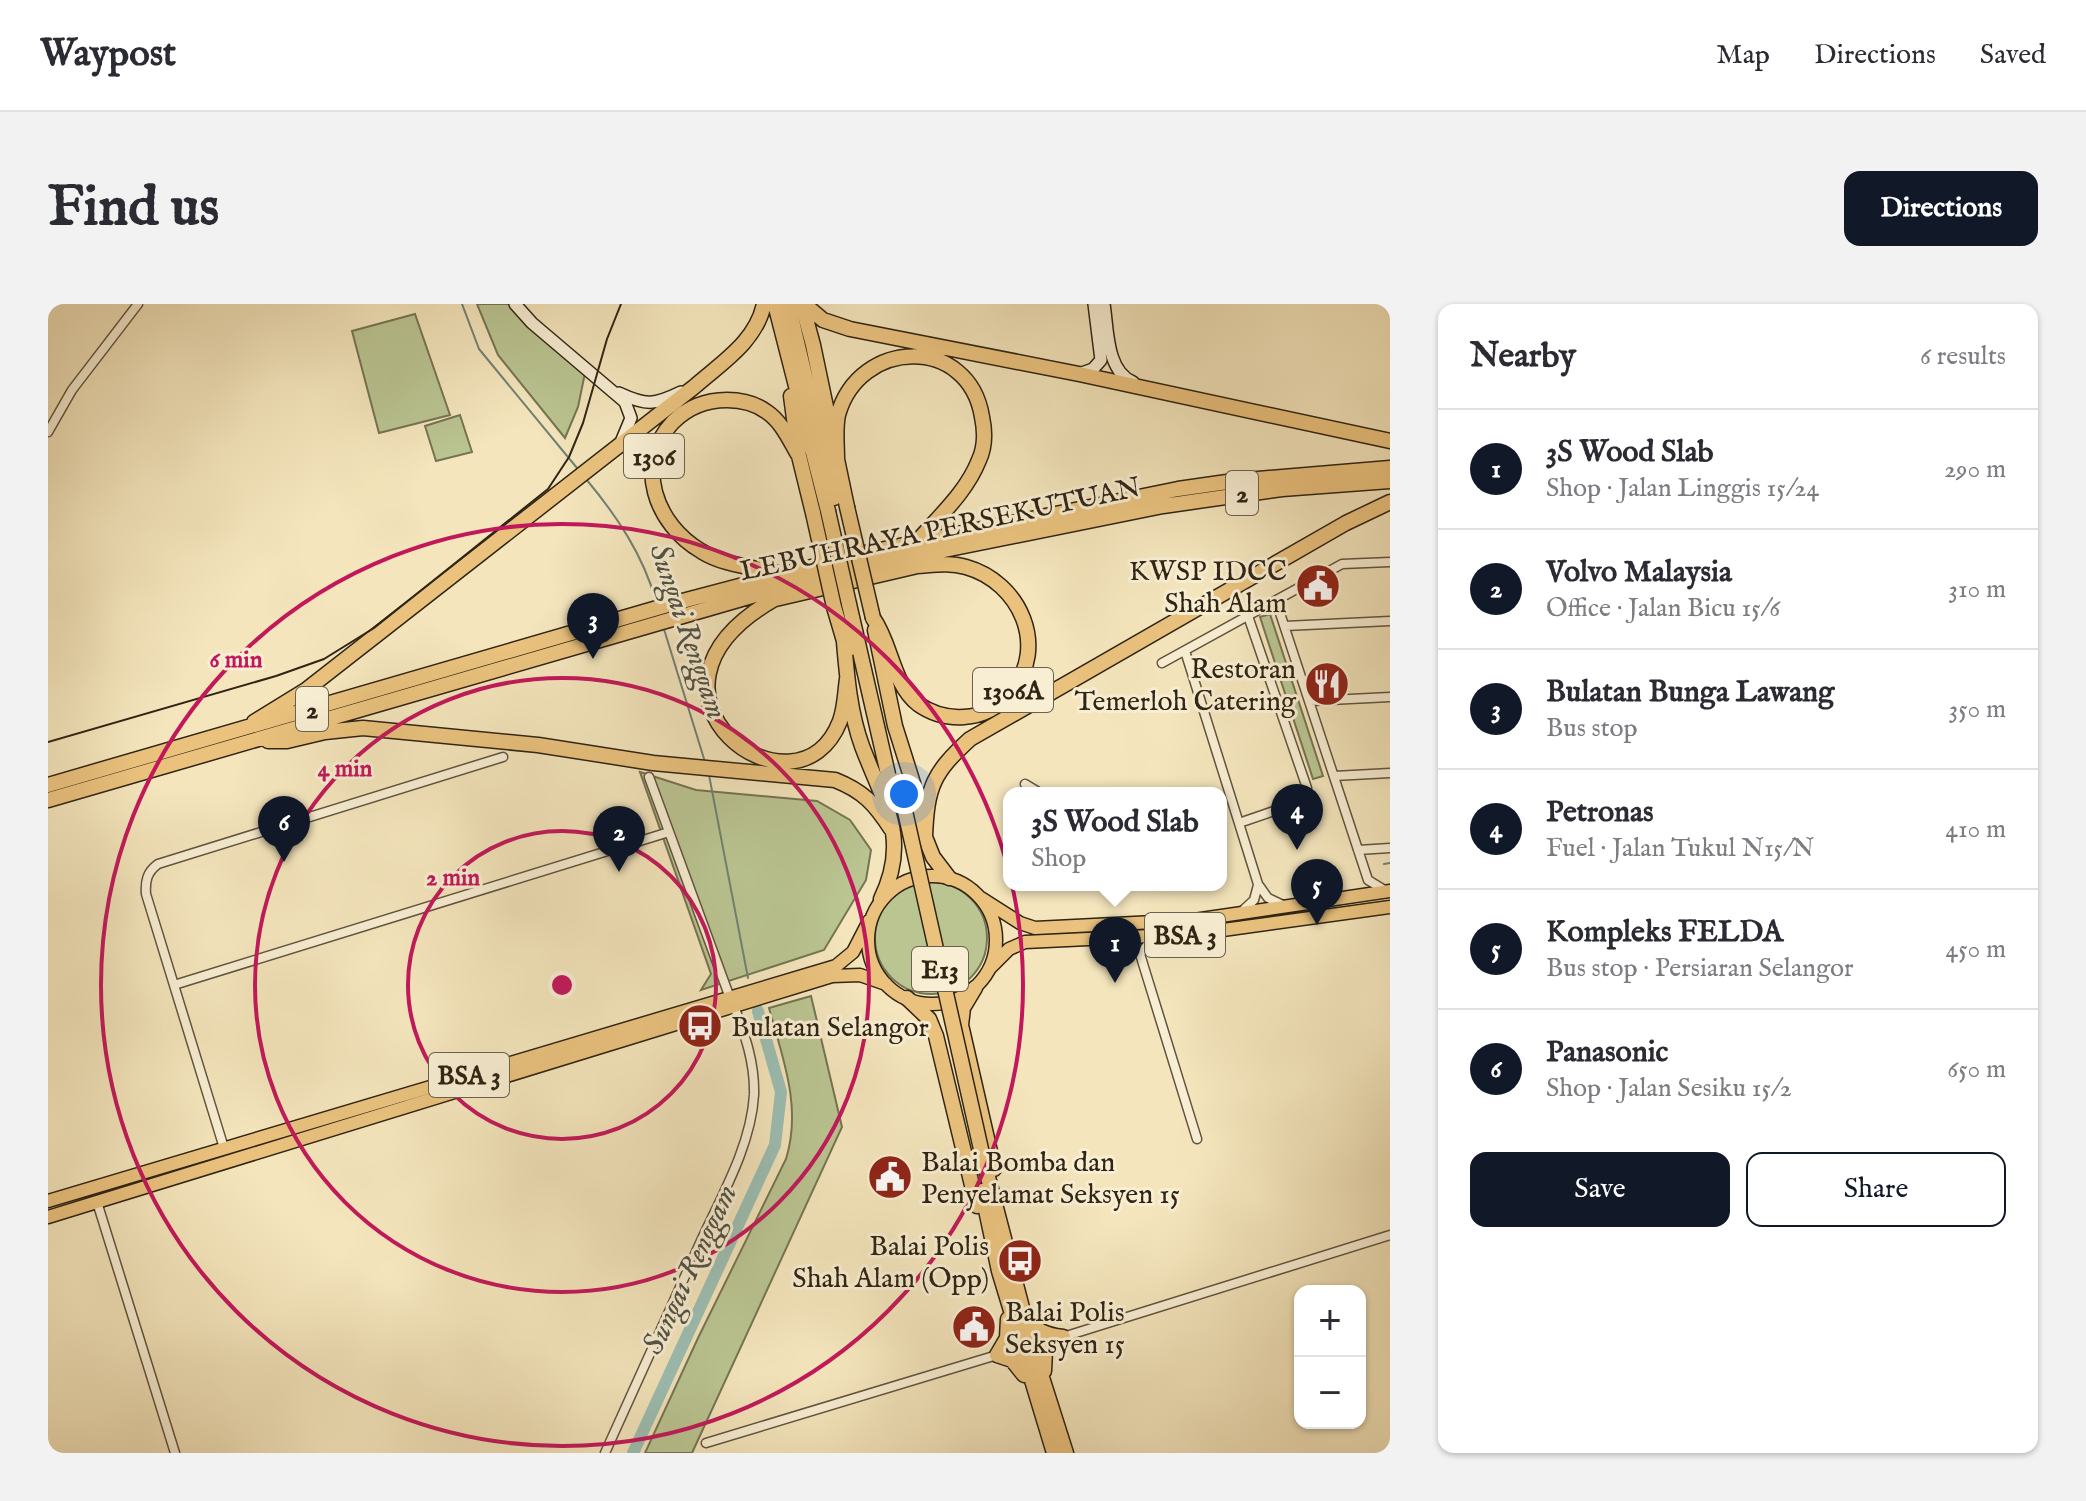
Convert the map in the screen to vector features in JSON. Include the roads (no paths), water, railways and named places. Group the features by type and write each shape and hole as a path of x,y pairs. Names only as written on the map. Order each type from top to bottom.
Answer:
{"highway":[{"path":"764,304 759,324 750,338 694,387 306,690 262,715 248,734 287,741 325,732 363,728 538,745 689,767 835,780 868,797 891,829"},
{"path":"775,304 831,510 873,618 895,726 913,783 925,837 933,857 949,878"},
{"path":"788,304 831,510 847,604 844,642 847,679 863,747 890,815 894,853 892,876 881,899"},
{"path":"803,304 837,459"},
{"path":"803,304 836,326 1390,441"},
{"path":"785,340 799,456 831,510"},
{"path":"831,510 838,417 849,390 869,370 889,359 924,356 960,374 976,395 984,431 981,456 969,481 916,543"},
{"name":"1306","path":"782,574 724,562 702,553 683,539 668,523 659,506 654,490 654,456 665,431 681,414 702,403 735,400 753,403 770,413 799,456"},
{"name":"LEBUHRAYA PERSEKUTUAN","path":"48,785 248,734 649,618 782,574 916,543 1192,487 1390,468"},
{"name":"LEBUHRAYA PERSEKUTUAN","path":"672,611 692,613 835,572 1227,495 1390,481"},
{"path":"925,837 929,795 934,781 949,758 970,739 1346,523 1390,502"},
{"name":"E13","path":"831,510 847,604 894,781 979,1159 1054,1453"},
{"path":"692,613 720,613 917,566 941,560 965,545"},
{"name":"1306A","path":"873,618 884,634 905,691 933,713 954,718 974,717 989,712 1005,700 1024,673 1030,649 1023,615 1011,596 986,576 968,567 939,564 917,566"},
{"path":"773,600 745,616 730,630 710,670 709,702 714,716 731,741 743,750 770,761 798,759 814,753 827,742 840,723 847,679"},
{"name":"E13","path":"847,604 893,757 894,781"},
{"path":"844,642 862,700 875,717"},
{"path":"893,757 895,726"},
{"name":"LEBUHRAYA PERSEKUTUAN","path":"48,800 248,734"},
{"path":"975,988 963,1008 961,1025 996,1178 1005,1266"},
{"path":"907,998 929,1019 936,1036 974,1196 1005,1266"},
{"path":"1015,1303 1041,1332 1063,1337"},
{"path":"1015,1303 1007,1338 997,1355 1012,1360 1041,1393"},
{"path":"1041,1393 1045,1350 1063,1337"},
{"name":"E13","path":"1041,1393 1066,1453"}],"main road":[{"path":"516,304 532,323 611,390 630,411 630,425 621,443"},
{"path":"1094,304 1102,370 1106,373 1112,371 1115,365"},
{"path":"1104,304 1115,365 1127,380 1157,391"},
{"path":"1079,374 1100,363"},
{"path":"611,390 645,403 657,403 694,387"},
{"path":"924,876 949,878 981,898 995,927 995,943 989,969 975,988 952,1000 925,1003 907,998 886,984 871,953 869,921 881,899 900,883 924,876"},
{"name":"BSA 3","path":"981,898 1020,923 1035,928 1166,923 1388,892"},
{"name":"BSA 3","path":"989,969 1016,944 1163,936 1390,907"},
{"name":"BSA 3","path":"48,1217 732,1002 844,962 853,952 869,921"},
{"name":"BSA 3","path":"48,1201 732,1002 832,976 860,975 886,984"}],"street":[{"path":"48,432 72,390 138,304"},
{"path":"1162,663 1342,564 1390,562"},
{"path":"1276,601 1368,880 1388,892"},
{"path":"1239,823 1303,801 1307,788 1248,616"},
{"path":"1285,626 1390,621"},
{"path":"1185,651 1223,787"},
{"path":"1310,701 1390,697"},
{"path":"224,1148 146,894 147,875 158,864 503,757"},
{"path":"1334,776 1390,773"},
{"path":"605,1453 724,1192 744,1140 753,1104 750,1049 649,777"},
{"path":"1025,784 1030,787"},
{"path":"1227,799 1239,823 1258,884 1268,898 1283,905"},
{"path":"174,985 669,832"},
{"path":"1358,850 1390,848"},
{"path":"1353,896 1368,880"},
{"path":"1241,912 1254,900 1258,884"},
{"path":"1140,954 1148,944 1163,936"},
{"path":"1112,938 1127,942 1140,954 1197,1139"},
{"path":"97,1202 175,1453"},
{"path":"1063,1337 1390,1235"},
{"path":"706,1443 997,1355"}],"waterway":[{"name":"Sungai Renggam","path":"462,304 479,349 577,468"},
{"name":"Sungai Renggam","path":"586,479 628,537 656,601"},
{"name":"Sungai Renggam","path":"663,626 705,762"},
{"name":"Sungai Renggam","path":"709,775 748,978"},
{"path":"1384,864 1390,863"},
{"name":"Sungai Renggam","path":"633,1453 775,1145 781,1092 758,1011"}],"tram line":[{"path":"48,742 276,676 324,659 374,628 548,489 569,457 583,423 607,339 621,304"}],"place":[{"name":"KWSP IDCC Shah Alam","path":"1318,586"},
{"name":"Bulatan Bunga Lawang","path":"593,659"},
{"name":"Restoran Temerloh Catering","path":"1327,684"},
{"name":"Petronas","path":"1297,850"},
{"name":"Panasonic","path":"284,862"},
{"name":"Volvo Malaysia","path":"619,872"},
{"name":"Kompleks FELDA","path":"1317,925"},
{"name":"3S Wood Slab","path":"1115,983"},
{"name":"Bulatan Selangor","path":"700,1026"},
{"name":"Balai Bomba dan Penyelamat Seksyen 15","path":"890,1177"},
{"name":"Balai Polis Shah Alam (Opp)","path":"1020,1261"},
{"name":"Balai Polis Seksyen 15","path":"974,1327"}]}
